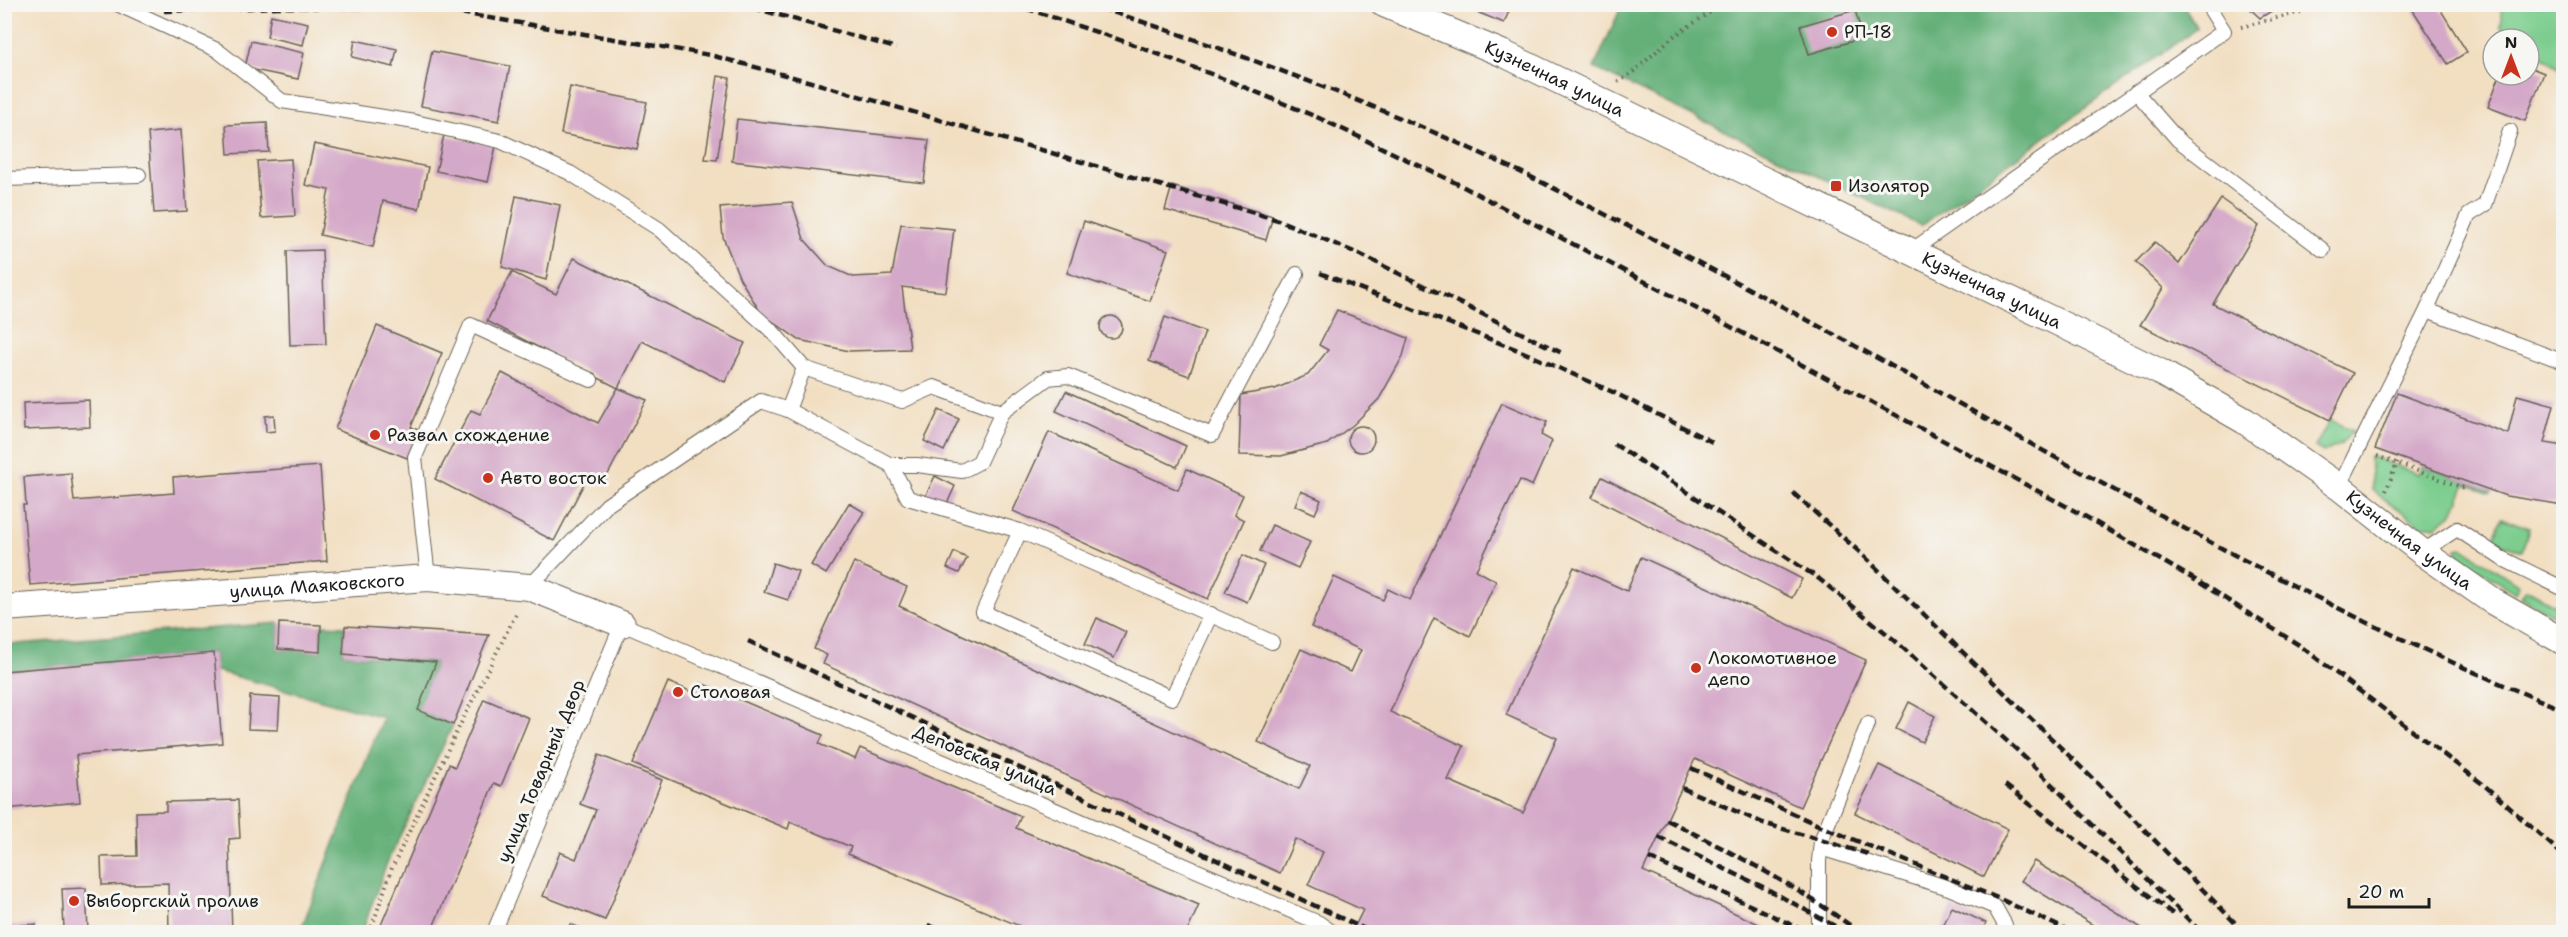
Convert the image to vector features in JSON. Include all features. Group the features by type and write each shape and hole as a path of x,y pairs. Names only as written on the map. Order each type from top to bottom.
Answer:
{"street":[{"name":"Кузнечная улица","path":"1384,4 1504,54 2160,372 2245,422 2339,487 2422,552 2492,601 2564,642"},
{"name":"улица Маяковского","path":"4,608 428,578 529,587 622,624"}],"lane":[{"path":"117,4 217,50 282,101 415,122 500,141 570,173 658,229 773,332 804,368 902,401 934,387 1002,412"},
{"path":"1911,251 2224,31 2207,4"},
{"path":"2136,92 2178,141 2323,250"},
{"path":"2339,487 2427,310 2469,215 2485,206 2511,131"},
{"path":"4,179 139,175"},
{"path":"529,587 607,505 761,401 788,410 891,465 917,465 962,471 979,462 1002,412 1048,378 1068,376 1212,435 1297,274"},
{"path":"2427,310 2564,362"},
{"path":"428,578 415,457 471,325 591,380"},
{"path":"788,410 804,368"},
{"path":"891,465 908,498 1020,531 1272,642"},
{"path":"2422,552 2457,529 2500,558 2564,589"},
{"path":"1020,531 983,612 1172,698 1210,614"},
{"name":"улица Товарный Двор","path":"494,933 622,624"},
{"name":"Деповская улица","path":"622,624 1319,923 1332,933"},
{"path":"1820,933 1821,848 1825,828 1868,724"},
{"path":"1821,848 1949,888 1995,907 2006,925 2005,933"}],"path":[{"path":"1613,86 1632,73 1674,36 1723,4"},
{"path":"2224,31 2301,12 2311,4"},
{"path":"2358,449 2464,488"},
{"path":"2376,516 2399,458"},
{"path":"2417,471 2419,465"},
{"path":"370,933 392,868 529,587"}],"green space":[{"path":"2182,4 2197,28 1921,226 1594,68 1622,5"},
{"path":"2501,5 2563,5 2563,70 2541,55 2541,27 2501,27"},
{"path":"2330,420 2353,431 2340,445 2323,452 2315,447"},
{"path":"2370,456 2419,474 2423,466 2492,491 2491,493 2466,484 2453,513 2436,526 2422,526 2372,490"},
{"path":"2502,518 2529,528 2522,551 2493,540"},
{"path":"2462,547 2519,585 2515,593 2458,554 2457,548"},
{"path":"2526,589 2563,609 2563,620 2521,597"},
{"path":"279,623 278,649 320,652 321,625 345,626 343,654 436,662 419,709 453,725 387,863 362,932 300,932 383,717 216,671 214,653 5,671 5,645"}],"building":[{"path":"1463,4 1512,4 1504,23 1462,6"},
{"path":"2245,4 2283,4 2260,18"},
{"path":"2409,4 2437,4 2467,52 2448,64"},
{"name":"РП-18","path":"1855,10 1863,38 1809,54 1800,26"},
{"path":"271,15 308,23 303,45 267,37"},
{"path":"355,40 397,49 393,67 352,57"},
{"path":"251,41 304,53 298,79 245,68"},
{"path":"432,51 510,66 499,121 421,106"},
{"path":"718,76 730,78 717,160 705,159"},
{"path":"570,87 647,102 637,149 561,134"},
{"path":"2496,87 2538,87 2525,121 2488,107"},
{"path":"737,119 929,140 924,183 732,161"},
{"path":"267,123 269,152 228,154 226,125"},
{"path":"181,130 187,211 154,213 148,133"},
{"path":"444,135 496,146 488,182 436,171"},
{"path":"314,144 428,167 419,209 383,201 373,247 320,235 329,190 305,185"},
{"path":"291,159 295,216 261,218 257,161"},
{"path":"1172,186 1273,216 1266,240 1165,210"},
{"path":"516,196 560,205 546,280 502,267"},
{"path":"2221,199 2259,226 2213,304 2353,373 2330,420 2140,325 2163,288 2136,262 2155,242 2179,264"},
{"path":"792,202 804,239 828,266 853,277 892,275 901,224 954,229 946,292 902,287 910,349 849,351 799,340 761,313 740,279 723,237 720,208"},
{"path":"1084,221 1168,250 1150,301 1067,273"},
{"path":"322,250 326,344 290,345 287,251"},
{"path":"574,258 745,343 725,382 642,341 618,388 487,321 512,272 556,294"},
{"path":"1337,310 1408,338 1403,356 1379,399 1353,425 1327,444 1281,456 1239,455 1241,395 1275,389 1308,375 1328,350 1319,345"},
{"path":"1111,316 1121,323 1122,327 1115,337 1111,338 1101,331 1100,327 1107,317"},
{"path":"1165,317 1205,332 1189,376 1149,361"},
{"path":"377,326 442,353 411,427 418,430 407,458 335,429"},
{"path":"502,373 598,423 618,388 647,400 604,482 589,474 554,541 435,479 471,410 480,414"},
{"path":"1066,391 1186,446 1177,467 1056,411"},
{"path":"2397,393 2508,434 2517,395 2554,405 2544,443 2564,446 2564,505 2506,496 2375,449"},
{"path":"89,400 90,427 24,430 23,403"},
{"name":"Локомотивное депо","path":"1502,403 1547,422 1541,435 1552,441 1532,486 1520,480 1476,570 1496,581 1470,636 1434,618 1390,712 1464,746 1448,780 1523,813 1557,738 1506,715 1574,567 1627,591 1641,557 1866,660 1800,807 1695,759 1643,871 1776,932 1363,932 1354,928 1363,910 1308,885 1323,852 1295,839 1280,873 823,664 827,655 814,649 854,562 907,587 899,606 1299,789 1310,766 1258,742 1301,649 1351,672 1361,650 1311,627 1334,577 1383,600 1388,589 1410,600"},
{"path":"939,410 959,419 944,451 924,441"},
{"path":"274,415 275,431 266,432 265,416"},
{"path":"1361,426 1370,430 1374,439 1370,448 1361,452 1352,448 1348,439 1352,430"},
{"path":"1049,432 1178,490 1187,469 1243,495 1234,515 1244,520 1208,599 1013,511"},
{"path":"320,466 327,561 30,585 23,505 26,505 24,477 71,473 74,501 174,493 173,477"},
{"path":"935,476 955,486 946,506 925,497"},
{"path":"1602,477 1802,579 1792,598 1592,497"},
{"path":"1301,491 1321,500 1315,514 1295,505"},
{"path":"849,503 864,512 826,574 811,565"},
{"path":"1272,525 1310,542 1298,568 1260,551"},
{"path":"954,552 967,558 959,573 947,568"},
{"path":"1243,555 1264,565 1247,602 1225,592"},
{"path":"773,563 798,571 788,600 764,592"},
{"path":"1097,618 1126,632 1114,658 1085,644"},
{"path":"279,623 321,625 320,652 278,649"},
{"path":"345,626 489,635 453,725 418,710 436,662 343,654"},
{"path":"214,653 222,743 76,755 80,802 4,809 4,671"},
{"path":"668,682 697,694 701,683 823,735 819,744 855,759 860,748 1021,816 1016,828 1199,905 1187,932 1034,932 848,854 851,847 790,822 788,829 633,764"},
{"path":"250,696 280,698 278,730 248,729"},
{"path":"484,699 529,718 501,786 494,783 431,932 400,932 381,925 449,764 455,767"},
{"path":"1909,702 1935,716 1922,742 1896,729"},
{"path":"599,755 662,780 605,920 543,896 560,852 576,859 596,810 580,804"},
{"path":"1879,765 2008,829 1984,877 1855,813"},
{"path":"238,800 240,838 229,839 232,932 169,932 168,883 102,885 101,857 137,856 136,812 166,811 166,802"},
{"path":"2034,861 2148,932 2104,932 2021,881"},
{"path":"86,888 88,932 58,932 57,929 64,928 62,889"},
{"path":"1952,907 1986,923 1981,932 1940,932"},
{"path":"36,924 36,932 4,932 4,926"},
{"path":"570,924 590,932 567,932"}],"railway":[{"path":"740,4 896,48"},
{"path":"1013,4 1126,42 1227,80 1319,118 1456,183 2088,518 2197,581 2299,645 2484,785 2564,856"},
{"path":"1088,4 1266,65 1384,111 1499,162 1652,238 1797,314 2247,562 2404,640 2564,710"},
{"path":"164,11 277,7 436,9 710,55 815,83 1278,220 1359,254 1564,354"},
{"path":"1320,273 1523,352 1615,393 1716,444"},
{"path":"1614,444 1818,578 1892,638 2018,751 2201,932"},
{"path":"1793,493 1864,556 2131,816 2244,932"},
{"path":"748,641 1371,932"},
{"path":"1691,768 1825,828 2000,899 2071,932"},
{"path":"2005,785 2173,914"},
{"path":"1682,788 1763,823 1868,854"},
{"path":"1667,820 1790,886 1859,932"},
{"path":"1658,837 1767,889 1846,932"},
{"path":"1649,858 1807,932"},
{"path":"928,925 946,932"}],"place":[{"name":"РП-18","path":"1832,32"},
{"name":"Изолятор","path":"1836,186"},
{"name":"Развал схождение","path":"375,435"},
{"name":"Авто восток","path":"488,478"},
{"name":"Локомотивное депо","path":"1696,668"},
{"name":"Столовая","path":"678,692"},
{"name":"Выборгский пролив","path":"74,901"}]}
